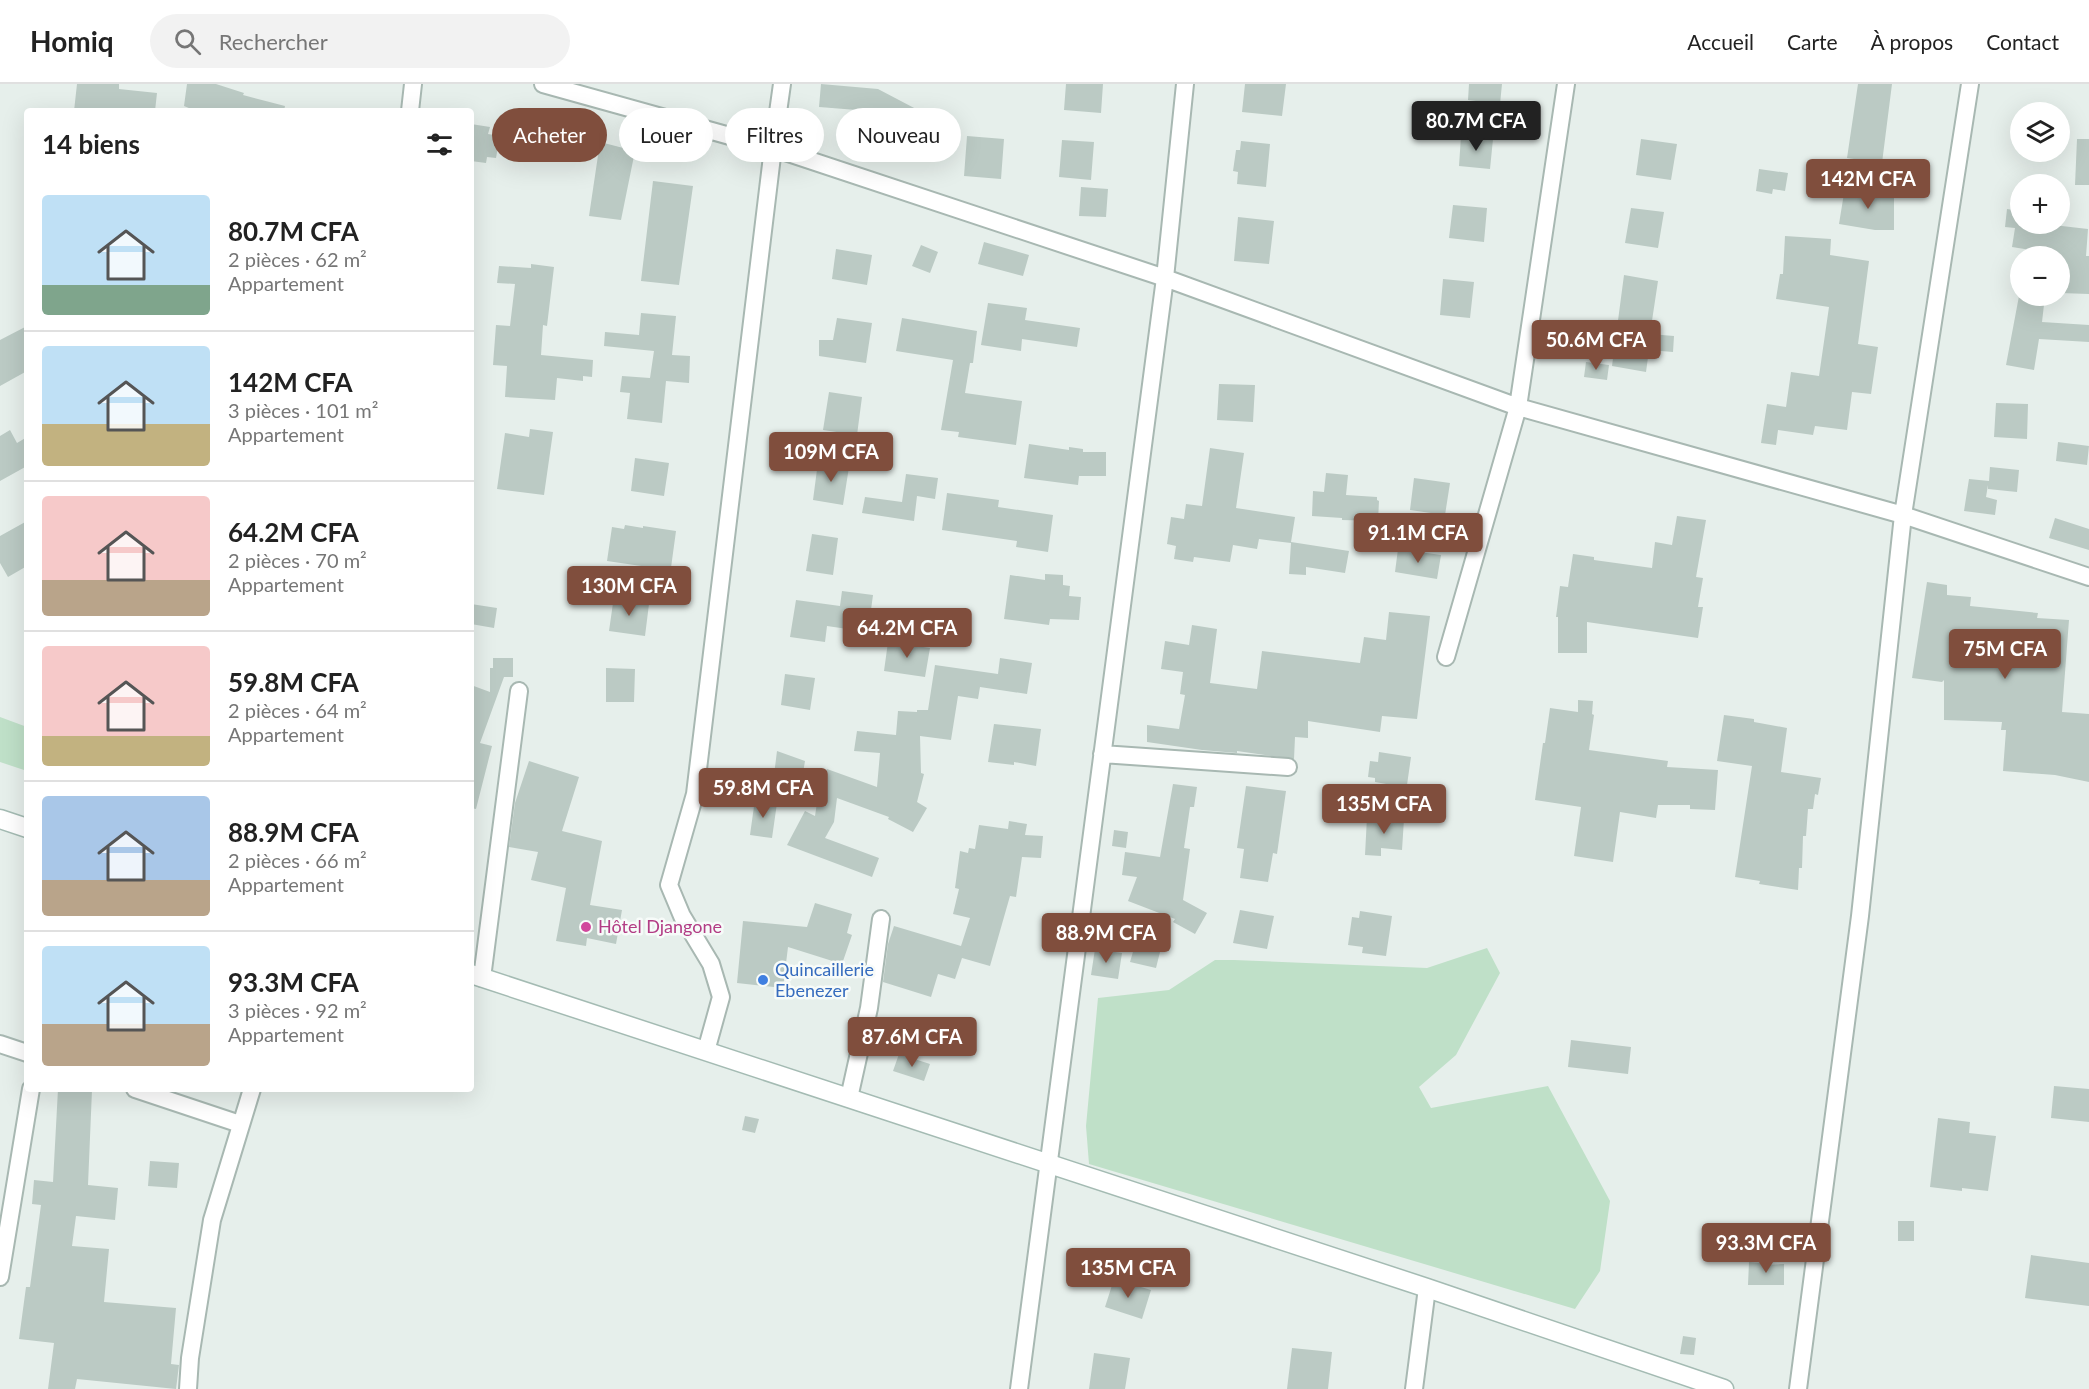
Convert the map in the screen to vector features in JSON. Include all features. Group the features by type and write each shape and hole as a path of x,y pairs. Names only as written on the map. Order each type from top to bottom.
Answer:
{"street":[{"path":"410,108 413,84"},
{"path":"543,84 725,135"},
{"path":"779,108 783,84"},
{"path":"1019,1389 1165,278 1185,84"},
{"path":"1446,657 1518,407 1566,84"},
{"path":"1798,1389 1860,916 1904,515 1970,84"},
{"path":"706,1052 721,997 711,964 682,916 669,885 695,794 771,162"},
{"path":"815,162 1165,278 1518,407 1904,515 2089,577"},
{"path":"519,691 476,976 1427,1288 1724,1389"},
{"path":"1102,754 1288,767"},
{"path":"0,819 24,827"},
{"path":"849,1098 869,1008 881,918"},
{"path":"0,1044 24,1052"},
{"path":"0,1277 31,1092"},
{"path":"144,1092 240,1124"},
{"path":"188,1389 190,1358 212,1220 251,1092"},
{"path":"1414,1389 1427,1288"}],"green space":[{"path":"0,717 24,726 24,770 0,762"},
{"path":"1487,948 1500,973 1456,1055 1419,1087 1431,1108 1548,1086 1610,1201 1600,1271 1575,1309 1089,1164 1086,1126 1098,998 1169,990 1215,960 1427,968"}],"building":[{"path":"77,84 119,84 119,89 157,93 155,108 74,108"},
{"path":"187,84 216,84 244,93 243,95 285,106 285,108 189,108 184,106"},
{"path":"821,84 878,89 914,108 836,108 819,107"},
{"path":"1066,84 1103,84 1101,113 1064,110"},
{"path":"1245,84 1286,84 1282,116 1242,112"},
{"path":"1469,84 1502,84 1500,104 1468,100"},
{"path":"1858,84 1892,84 1882,163 1847,158"},
{"path":"474,124 490,127 488,134 492,135 492,158 487,157 486,163 474,161"},
{"path":"967,136 1004,139 1001,179 964,176"},
{"path":"1461,136 1493,139 1490,169 1459,166"},
{"path":"1641,139 1677,144 1671,180 1636,175"},
{"path":"2077,139 2089,139 2089,185 2075,185"},
{"path":"1062,140 1094,142 1091,180 1059,177"},
{"path":"1241,141 1270,144 1266,187 1237,184 1238,172 1233,171 1236,150 1240,150"},
{"path":"607,144 619,147 619,162 633,162 621,220 589,216 597,162 607,162"},
{"path":"1759,169 1788,173 1785,191 1773,189 1772,194 1756,191"},
{"path":"653,181 693,186 679,285 641,281"},
{"path":"1081,187 1108,189 1106,217 1079,216"},
{"path":"1845,187 1894,194 1894,230 1875,230 1839,224"},
{"path":"1453,205 1487,208 1484,242 1449,238"},
{"path":"1631,208 1664,212 1658,248 1625,243"},
{"path":"2007,209 2010,209 2010,228 2005,227"},
{"path":"1238,217 1274,221 1269,264 1234,261"},
{"path":"2070,227 2088,229 2086,256 2089,256 2089,294 2070,293 2070,246 2012,246 2014,234 2070,234"},
{"path":"1785,236 1831,239 1830,255 1869,261 1858,344 1878,347 1871,394 1852,392 1847,430 1815,426 1813,435 1778,430 1776,445 1761,443 1767,404 1786,407 1791,372 1819,376 1829,307 1776,299 1780,274 1783,274"},
{"path":"984,242 1029,255 1023,276 978,264"},
{"path":"921,245 938,252 930,273 912,266"},
{"path":"836,249 872,255 867,285 832,279"},
{"path":"531,264 554,267 547,326 543,325 541,355 593,360 592,377 583,376 583,381 557,378 555,400 505,397 507,366 493,365 496,325 510,326 515,284 497,283 499,266 531,268"},
{"path":"1624,275 1658,281 1650,334 1674,336 1673,352 1649,350 1646,372 1612,366"},
{"path":"1443,279 1474,282 1470,318 1440,315"},
{"path":"988,303 1027,308 1025,320 1080,328 1077,347 1022,339 1021,351 981,345"},
{"path":"2017,306 2044,306 2042,322 2089,325 2089,342 2039,339 2034,370 2006,365"},
{"path":"641,313 676,316 672,355 690,356 689,383 666,381 662,423 627,419 630,393 620,392 622,376 650,378 654,351 604,346 605,332 639,335"},
{"path":"837,318 872,323 866,363 819,356 819,340 833,340"},
{"path":"902,318 977,331 973,363 970,363 965,393 1022,401 1016,445 958,437 959,432 941,430 953,360 896,351"},
{"path":"24,328 24,373 0,386 0,340"},
{"path":"1586,362 1609,365 1607,380 1584,377"},
{"path":"1219,384 1255,385 1253,422 1217,420"},
{"path":"829,392 862,397 857,435 823,430"},
{"path":"1996,403 2028,404 2027,439 1994,437"},
{"path":"530,429 553,432 544,495 497,489 505,433 529,437"},
{"path":"10,430 17,443 24,439 24,468 0,481 0,436"},
{"path":"2058,442 2089,446 2087,465 2056,461"},
{"path":"1029,444 1069,450 1069,447 1083,449 1083,452 1106,452 1106,476 1079,476 1078,485 1024,478"},
{"path":"1210,448 1244,453 1236,508 1295,517 1291,542 1349,551 1345,573 1306,567 1306,575 1289,574 1291,543 1259,539 1257,549 1233,545 1230,562 1194,557 1193,562 1174,559 1176,546 1167,544 1171,517 1184,519 1186,504 1202,506"},
{"path":"635,458 669,463 664,496 631,491"},
{"path":"818,462 849,467 843,505 813,500"},
{"path":"1990,467 2019,470 2017,492 1988,489 1988,485 1986,497 1997,500 1995,515 1964,511 1969,479 1989,481"},
{"path":"1326,473 1348,475 1346,495 1377,497 1379,501 1378,521 1312,516 1313,491 1324,492"},
{"path":"906,474 938,478 935,499 917,496 914,521 862,513 865,497 902,502"},
{"path":"1414,478 1450,483 1445,515 1410,510"},
{"path":"947,493 999,500 998,507 1053,515 1048,552 1016,547 1017,541 942,530"},
{"path":"1677,516 1706,520 1696,577 1703,578 1698,607 1703,607 1698,638 1587,622 1587,653 1558,653 1558,617 1556,617 1560,586 1568,587 1573,554 1594,557 1594,560 1652,568 1655,542 1672,545"},
{"path":"2055,518 2089,529 2089,550 2049,538"},
{"path":"24,523 24,568 8,577 0,563 0,536"},
{"path":"625,525 676,531 670,575 655,573 655,568 607,561 612,527 624,529"},
{"path":"812,534 838,538 833,575 806,571"},
{"path":"1398,549 1441,555 1437,579 1395,572"},
{"path":"1045,574 1063,575 1063,585 1070,586 1069,596 1081,597 1079,620 1050,619 1049,625 1004,619 1010,575 1045,580"},
{"path":"1927,582 1947,585 1947,595 1971,597 1970,606 2038,613 2037,618 2069,620 2062,712 2089,714 2089,782 2055,775 2003,771 2006,730 2001,730 2002,722 1944,720 1944,680 1942,682 1912,678"},
{"path":"842,591 873,595 868,632 827,626 825,642 790,637 796,600 840,606"},
{"path":"614,596 649,604 645,636 609,631"},
{"path":"474,604 497,608 494,628 474,625"},
{"path":"1389,612 1430,616 1417,719 1382,716 1380,732 1308,721 1308,738 1295,737 1294,759 1147,742 1147,725 1179,729 1185,695 1180,694 1183,672 1161,669 1165,641 1189,645 1192,625 1217,629 1210,683 1257,689 1262,651 1360,663 1364,637 1386,640"},
{"path":"888,642 930,648 925,677 884,671"},
{"path":"493,658 513,658 513,677 504,677 480,743 492,746 476,809 474,809 474,686 490,692 490,668 493,668"},
{"path":"1000,658 1032,663 1027,694 980,687 978,699 958,696 951,740 920,736 921,773 924,774 917,802 927,808 913,832 888,819 889,817 837,798 834,822 825,838 879,858 872,877 787,845 805,811 815,816 820,783 827,769 877,787 880,753 854,751 857,731 896,735 898,711 928,710 935,665 998,674"},
{"path":"606,668 635,669 634,702 606,702"},
{"path":"785,674 815,678 810,710 781,705"},
{"path":"1578,700 1593,701 1592,714 1594,715 1589,750 1668,761 1667,767 1718,770 1715,810 1690,809 1690,805 1658,805 1656,818 1620,812 1613,862 1574,856 1581,807 1535,800 1550,708 1578,712"},
{"path":"1724,715 1754,719 1754,722 1787,728 1781,772 1821,778 1818,795 1815,794 1813,809 1808,809 1798,890 1759,884 1760,881 1735,877 1752,766 1717,761"},
{"path":"994,724 1041,729 1036,766 1014,762 1014,765 988,762"},
{"path":"777,751 805,761 802,779 774,775"},
{"path":"1379,752 1411,757 1406,792 1391,790 1392,785 1375,782 1375,778 1368,777 1370,761 1378,762"},
{"path":"529,761 579,777 562,831 602,841 590,905 622,910 616,944 587,938 586,946 556,941 566,888 531,880 538,852 509,847 515,803"},
{"path":"1173,784 1197,787 1194,807 1190,807 1184,848 1190,849 1183,900 1207,913 1195,934 1173,922 1175,919 1128,901 1137,877 1122,875 1125,852 1160,857"},
{"path":"1246,786 1286,791 1277,854 1273,853 1268,882 1240,878 1244,849 1237,848"},
{"path":"755,799 777,803 772,838 750,835"},
{"path":"1367,817 1404,819 1402,850 1381,848 1381,856 1365,855"},
{"path":"1009,821 1027,824 1025,835 1043,836 1041,858 1022,857 1016,897 1010,896 990,966 962,958 955,979 938,974 931,997 883,982 888,944 894,926 961,946 970,918 953,914 959,889 955,888 960,851 968,853 969,848 975,849 979,825 1008,829"},
{"path":"1114,830 1128,832 1126,848 1112,846"},
{"path":"815,903 852,914 847,933 852,935 842,964 788,947 783,988 737,983 743,921 807,927"},
{"path":"1240,910 1274,916 1267,949 1233,943"},
{"path":"1360,911 1392,916 1386,956 1362,953 1363,947 1348,945 1352,917 1359,918"},
{"path":"1135,945 1160,952 1156,968 1130,962"},
{"path":"1095,949 1122,953 1118,979 1091,975"},
{"path":"1571,1040 1631,1047 1628,1074 1568,1067"},
{"path":"899,1054 930,1064 924,1081 893,1071"},
{"path":"2054,1086 2089,1089 2089,1122 2051,1118"},
{"path":"58,1092 92,1092 88,1185 118,1188 115,1220 76,1216 72,1246 109,1249 104,1302 176,1308 171,1364 179,1365 176,1389 77,1379 75,1389 48,1389 54,1343 19,1339 26,1287 30,1287 41,1205 32,1204 34,1180 53,1182"},
{"path":"745,1116 759,1119 755,1133 742,1130"},
{"path":"1938,1118 1970,1122 1969,1133 1996,1136 1988,1191 1930,1187"},
{"path":"150,1161 179,1163 177,1188 148,1186"},
{"path":"1898,1221 1914,1221 1914,1241 1898,1241"},
{"path":"2031,1255 2089,1263 2089,1306 2025,1298"},
{"path":"1749,1262 1764,1263 1764,1265 1784,1264 1784,1285 1748,1285"},
{"path":"1114,1279 1151,1290 1142,1319 1105,1307"},
{"path":"1683,1336 1696,1338 1694,1355 1680,1354"},
{"path":"1292,1348 1332,1352 1328,1389 1287,1389"},
{"path":"1094,1353 1130,1358 1125,1389 1089,1389"}],"place":[{"name":"Hôtel Djangone","path":"586,927"},
{"name":"Quincaillerie Ebenezer","path":"763,980"}]}
